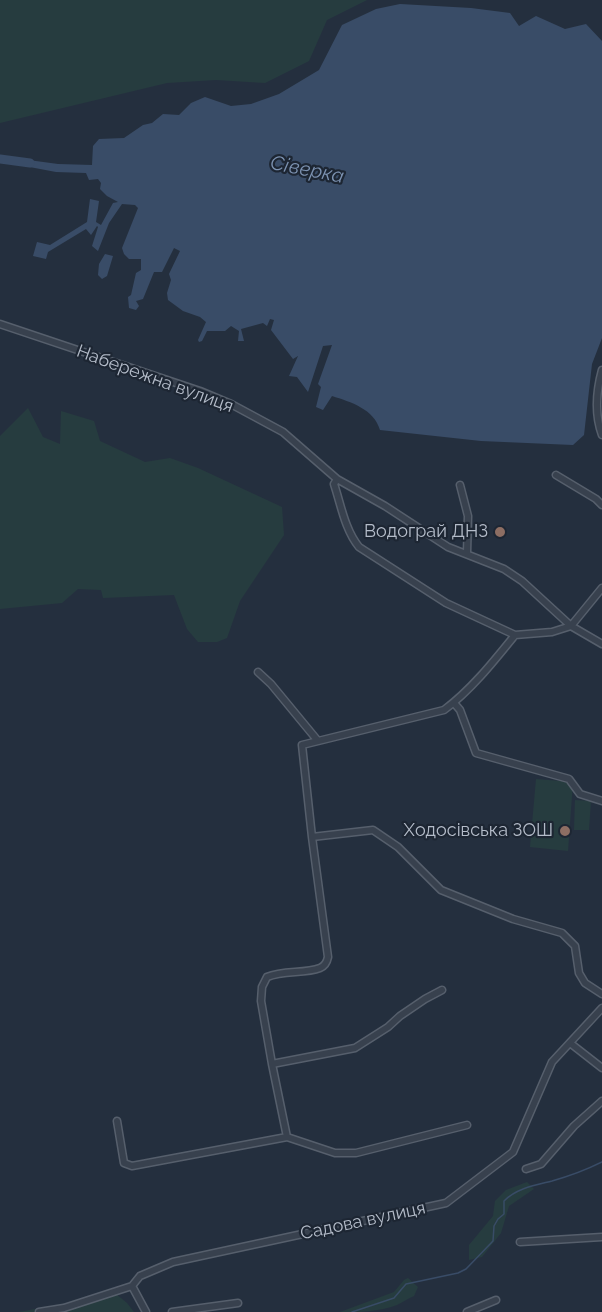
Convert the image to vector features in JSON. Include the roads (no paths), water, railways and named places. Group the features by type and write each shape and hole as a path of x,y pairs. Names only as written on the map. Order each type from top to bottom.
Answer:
{"street":[{"name":"Набережна вулиця","path":"0,324 224,401 288,435 337,479 385,506 448,547 496,565 522,581 571,626 602,644"},
{"path":"602,370 597,399 597,422 602,435"},
{"path":"556,475 602,505"},
{"path":"337,479 334,484 352,537 359,547 446,603 515,635 552,632 571,626 602,588"},
{"path":"460,485 468,516 467,553"},
{"path":"287,1137 261,1001 262,987 267,977 277,973 320,968 328,957 302,745 444,710 454,703 493,662 515,635"},
{"path":"258,672 271,684 318,741"},
{"path":"454,703 460,710 476,753 568,778 580,794 602,801"},
{"path":"312,837 373,830 398,848 441,890 513,920 562,933 575,946 579,974 585,983 602,994"},
{"path":"272,1064 355,1048 425,999 442,990"},
{"name":"Садова вулиця","path":"39,1312 64,1308 132,1286 140,1276 172,1262 446,1203 513,1152 552,1062 602,1008"},
{"path":"570,1043 602,1068"},
{"path":"526,1169 541,1164 574,1126 602,1101"},
{"path":"117,1121 124,1163 129,1166 287,1137 323,1150 341,1154 356,1153 467,1125"},
{"path":"520,1242 602,1237"},
{"path":"132,1286 146,1312"},
{"path":"467,1312 496,1299"},
{"path":"172,1312 238,1303"}],"water":[{"path":"400,4 471,8 510,13 519,26 536,16 565,29 586,24 602,41 602,338 592,364 584,435 573,445 481,441 380,430 373,417 361,407 347,401 332,396 323,410 316,407 321,387 318,384 332,345 323,346 308,392 297,377 289,376 298,356 293,359 271,330 274,320 270,319 267,326 263,323 241,329 244,341 238,341 239,331 231,326 225,331 207,331 202,341 199,342 206,322 200,317 183,311 168,300 167,293 171,280 169,274 180,251 174,248 162,272 154,272 143,299 136,301 139,306 136,310 129,308 128,297 131,295 136,273 141,270 141,259 129,259 122,248 138,208 135,205 122,204 109,223 98,251 92,246 97,226 91,235 86,229 48,252 46,259 33,256 37,242 50,245 87,222 90,199 99,201 96,222 101,225 113,203 118,202 100,189 101,183 98,179 89,180 86,173 56,172 19,165 21,159 58,164 92,165 93,146 99,139 124,138 143,125 152,123 163,114 179,115 191,103 205,97 231,106 251,104 279,94 319,70 342,25 376,9"},
{"path":"105,254 113,256 107,276 102,279 98,275 99,264"}],"waterway":[{"name":"Сіверка","path":"0,159 30,163"},
{"path":"352,1312 394,1298 406,1284 458,1273 466,1269 493,1241 494,1226 504,1214 504,1201 509,1197 527,1188 572,1175 602,1162"}],"place":[{"name":"Водограй ДНЗ","path":"500,532"},
{"name":"Ходосівська ЗОШ","path":"565,831"}]}
